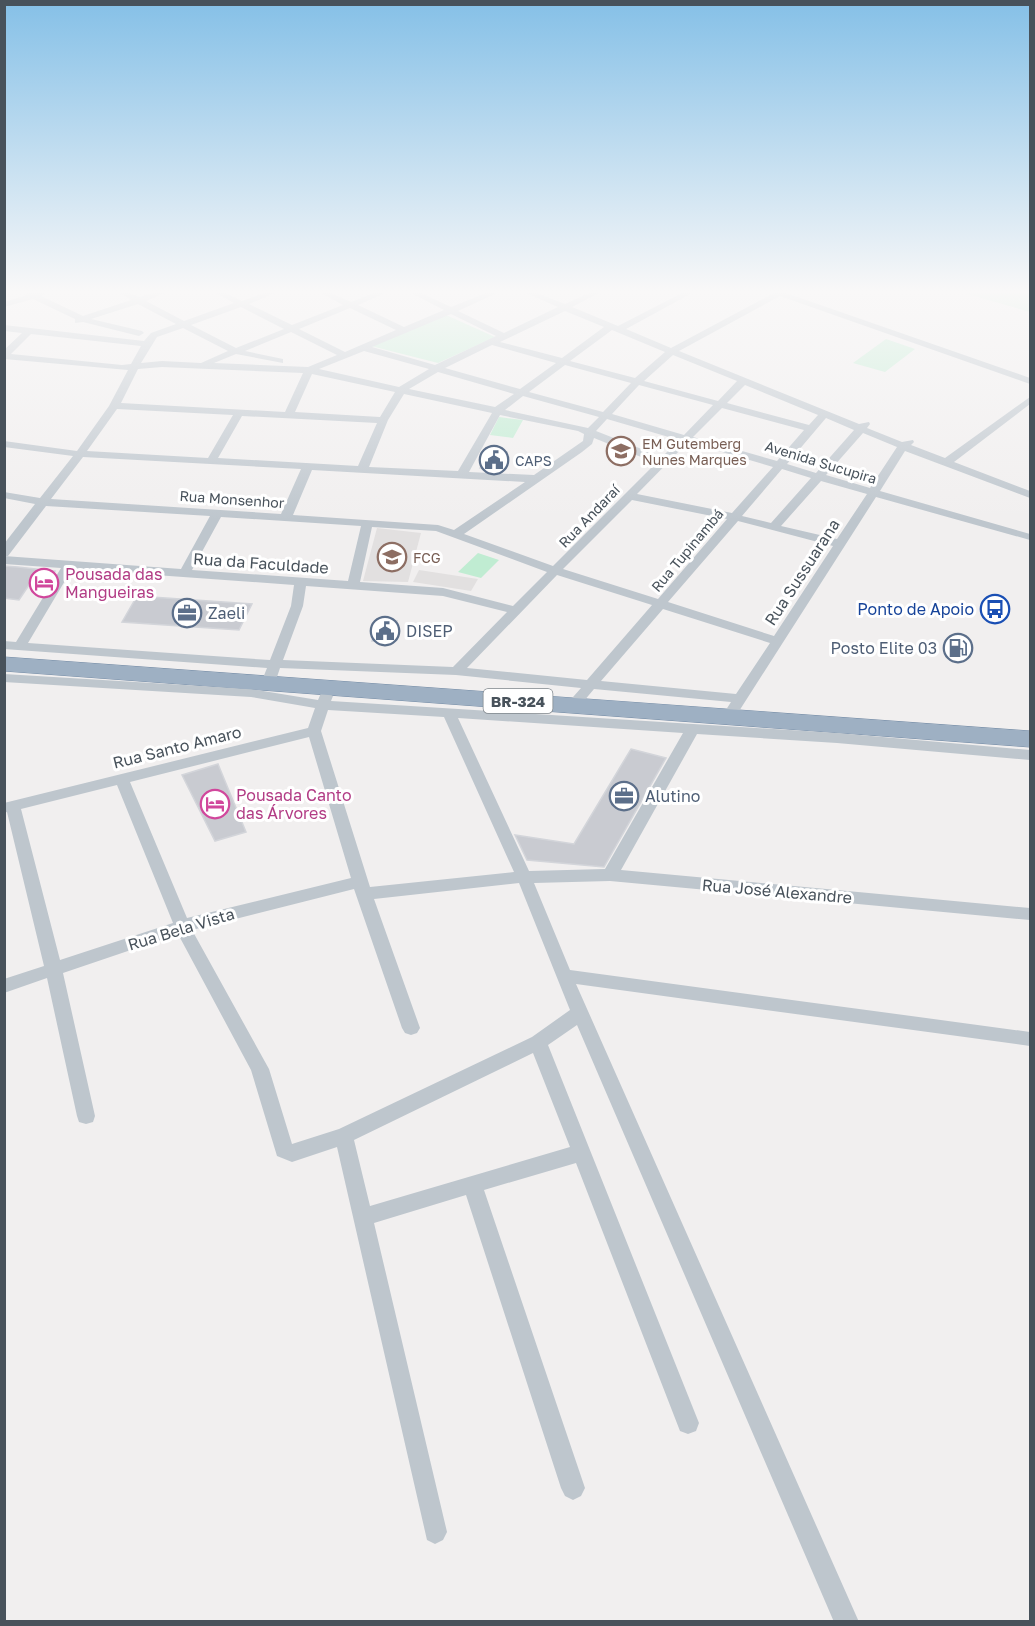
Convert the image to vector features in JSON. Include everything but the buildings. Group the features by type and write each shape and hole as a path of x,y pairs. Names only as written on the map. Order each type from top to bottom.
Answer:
{"highway":[{"name":"BR-324","path":"4,664 272,668 326,696 573,705 734,707 1030,739"}],"street":[{"path":"4,553 114,406 135,369"},
{"path":"301,369 402,389 590,432 664,462"},
{"path":"289,415 304,369"},
{"path":"363,468 383,420 402,389 436,369"},
{"name":"Avenida Sucupira","path":"445,369 521,393 605,414 1030,537"},
{"path":"462,474 498,410 554,369"},
{"path":"588,369 812,429"},
{"path":"457,533 584,445 590,438 590,432 605,414 652,369"},
{"path":"721,369 824,414 862,426"},
{"path":"995,369 1030,381"},
{"path":"738,376 949,460 1030,495"},
{"name":"Rua Andaraí","path":"456,671 628,496 723,405 738,376"},
{"path":"949,460 1030,400"},
{"path":"114,406 383,420"},
{"path":"211,461 239,412"},
{"name":"Rua Tupinambá","path":"573,705 824,414"},
{"path":"774,527 862,426"},
{"path":"4,444 79,454 538,479"},
{"name":"Rua Sussuarana","path":"734,707 906,444"},
{"path":"286,518 308,466"},
{"name":"Rua Monsenhor","path":"4,495 42,501 368,525 418,525 457,533 556,571 778,641"},
{"path":"628,496 734,517 841,544"},
{"path":"184,574 217,513"},
{"path":"353,585 368,525"},
{"name":"Rua da Faculdade","path":"4,560 443,592 514,610"},
{"path":"23,641 68,566"},
{"path":"272,668 297,606 302,582"},
{"path":"4,645 23,641 272,668 456,671 591,685 734,707"},
{"path":"4,678 326,696 449,713 909,743 1030,755"},
{"path":"326,696 314,731 362,888 411,1028"},
{"path":"449,713 524,877 580,1013 847,1622"},
{"path":"610,875 693,728"},
{"name":"Rua Santo Amaro","path":"9,807 314,731"},
{"path":"122,779 182,926 261,1069 284,1150 292,1153 344,1136 538,1042 580,1013"},
{"path":"9,807 54,970 86,1116"},
{"name":"Rua José Alexandre","path":"524,877 610,875 1030,914"},
{"name":"Rua Bela Vista","path":"4,986 182,926 362,888 524,877"},
{"path":"564,976 1030,1039"},
{"path":"538,1042 688,1423"},
{"path":"344,1136 435,1532"},
{"path":"363,1217 582,1152"},
{"path":"472,1183 573,1488"}],"shaded area":[{"name":"FCG","path":"377,528 421,533 408,582 363,581"},
{"path":"419,570 478,579 471,591 413,582"}],"green space":[{"path":"874,369 889,369 885,372"},
{"path":"499,417 523,420 513,438 490,435"},
{"path":"478,553 499,560 481,578 458,572"}],"place":[{"name":"EM Gutemberg Nunes Marques","path":"621,451"},
{"name":"CAPS","path":"494,460"},
{"name":"FCG","path":"392,557"},
{"name":"Pousada das Mangueiras","path":"44,583"},
{"name":"Ponto de Apoio","path":"995,609"},
{"name":"Zaeli","path":"187,613"},
{"name":"DISEP","path":"385,631"},
{"name":"Posto Elite 03","path":"958,648"},
{"name":"Alutino","path":"624,796"},
{"name":"Pousada Canto das Árvores","path":"215,804"}]}
